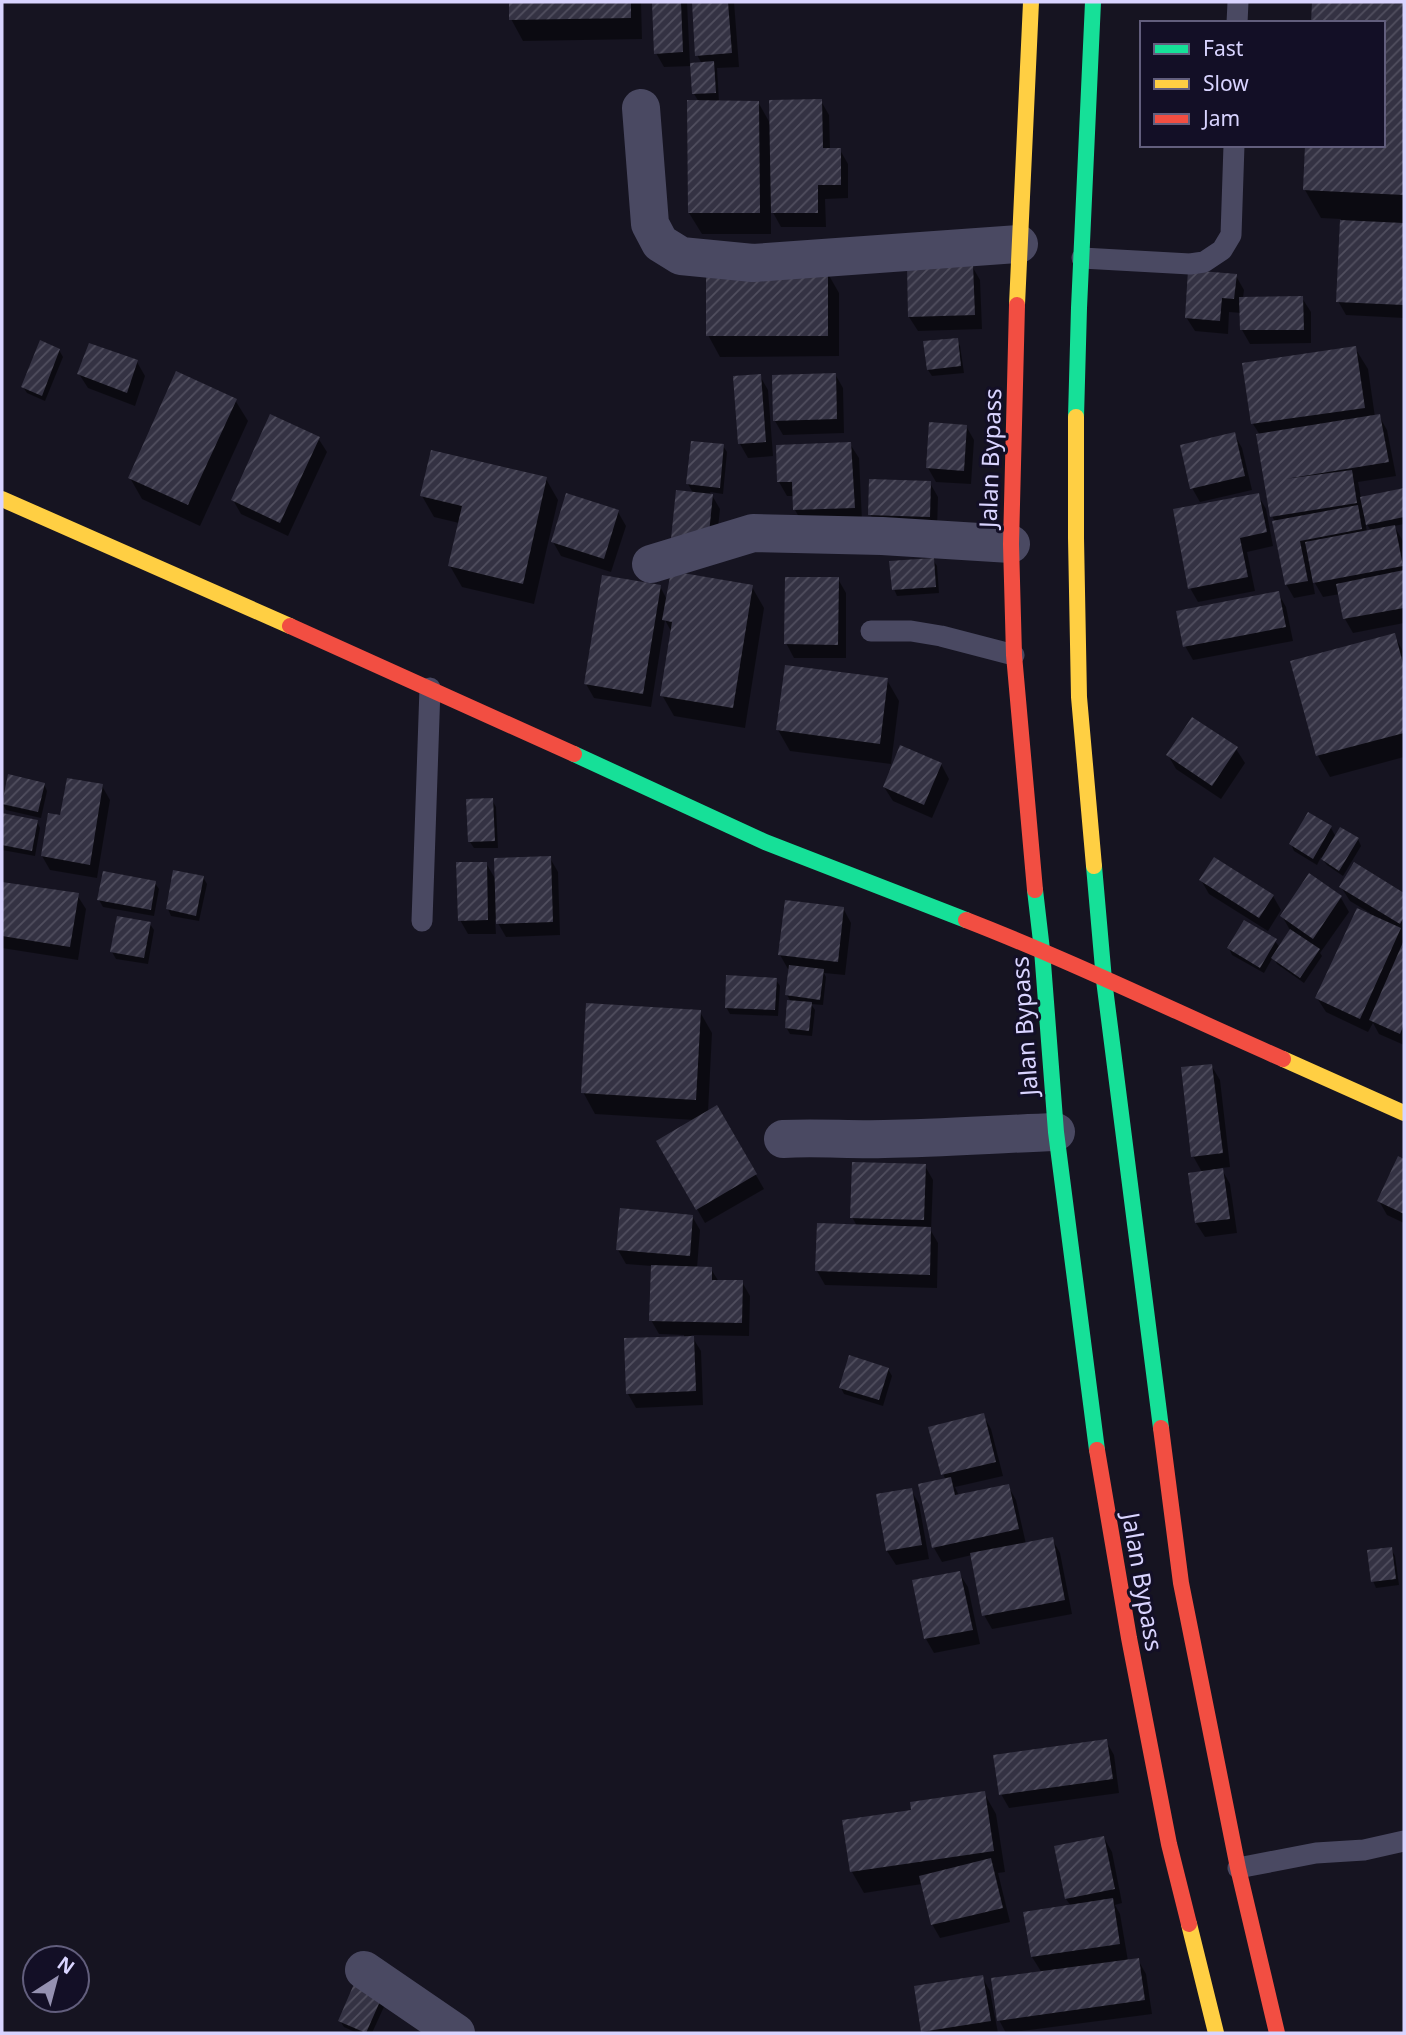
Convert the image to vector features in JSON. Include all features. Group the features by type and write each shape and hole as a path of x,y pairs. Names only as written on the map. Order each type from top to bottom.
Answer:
{"main road":[{"name":"Jalan Bypass","path":"1031,2 1033,81 1019,244 1011,544 1014,656 1030,850 1042,950 1056,1132 1102,1486 1169,1844 1216,2033"},
{"name":"Jalan Bypass","path":"1093,2 1082,85 1082,258 1076,431 1079,696 1104,980 1181,1583 1238,1868 1277,2033"},
{"path":"2,499 430,688 765,842 1042,950 1404,1112"}],"street":[{"path":"641,108 650,223 660,243 681,256 753,263 1019,244"},
{"path":"650,564 752,533 882,536 1011,544"},
{"path":"783,1139 887,1139 1056,1132"},
{"path":"363,1970 456,2033"}],"lane":[{"path":"1237,21 1238,2"},
{"path":"1082,258 1190,264 1204,262 1222,250 1231,235 1234,147"},
{"path":"871,631 911,631 941,636 1014,656"},
{"path":"422,921 430,688"},
{"path":"1238,1868 1316,1853 1364,1850 1404,1841"}],"building":[{"path":"509,2 631,2 631,18 509,20"},
{"path":"652,2 681,2 683,52 654,54"},
{"path":"692,2 728,2 732,53 695,56"},
{"path":"1312,2 1404,2 1404,195 1303,190 1305,147 1385,147 1385,21 1311,21"},
{"path":"714,61 716,93 692,94 690,63"},
{"path":"822,99 823,148 841,148 841,185 818,185 818,213 771,213 769,100"},
{"path":"687,100 759,101 760,213 688,213"},
{"path":"1340,220 1404,223 1404,305 1336,302"},
{"path":"973,264 975,315 908,317 907,265"},
{"path":"706,270 828,270 828,336 706,336"},
{"path":"1188,270 1237,274 1234,299 1222,298 1220,321 1185,318"},
{"path":"1303,296 1304,330 1240,330 1239,297"},
{"path":"958,338 961,366 927,370 923,341"},
{"path":"40,340 60,349 42,396 21,387"},
{"path":"89,343 138,360 127,393 77,374"},
{"path":"1356,346 1365,408 1251,424 1242,363"},
{"path":"176,371 237,399 188,505 128,478"},
{"path":"836,373 837,419 773,421 772,375"},
{"path":"761,374 766,442 738,444 733,376"},
{"path":"270,414 320,437 280,523 231,500"},
{"path":"1380,414 1389,462 1285,479 1352,470 1357,503 1270,517 1256,434"},
{"path":"929,422 967,425 964,471 926,468"},
{"path":"1235,432 1245,476 1190,489 1180,445"},
{"path":"691,441 724,444 720,488 686,484"},
{"path":"851,442 855,508 793,510 792,482 777,482 776,445"},
{"path":"431,450 547,477 523,584 448,566 462,506 420,496"},
{"path":"869,479 931,481 930,517 868,515"},
{"path":"1404,488 1404,517 1366,525 1360,497"},
{"path":"676,490 713,494 708,543 671,539"},
{"path":"566,493 619,510 604,559 551,542"},
{"path":"1259,493 1267,532 1240,538 1248,577 1188,589 1173,509"},
{"path":"1358,505 1362,529 1300,541 1308,581 1285,585 1272,521"},
{"path":"1395,525 1403,566 1313,583 1305,542"},
{"path":"934,558 936,587 892,590 889,561"},
{"path":"1404,570 1404,608 1343,619 1336,584"},
{"path":"671,571 753,585 733,708 660,696 672,622 662,620"},
{"path":"602,575 661,585 643,694 584,684"},
{"path":"785,577 839,577 838,645 784,644"},
{"path":"1279,591 1286,627 1183,647 1176,611"},
{"path":"1395,633 1404,667 1404,733 1316,756 1290,661"},
{"path":"785,665 888,678 880,744 776,730"},
{"path":"1192,717 1238,747 1212,786 1166,755"},
{"path":"900,745 942,763 924,805 883,787"},
{"path":"8,774 45,783 38,812 2,804"},
{"path":"67,778 103,784 90,865 41,856 48,813 60,815"},
{"path":"493,798 495,841 468,842 466,799"},
{"path":"1308,812 1332,826 1313,859 1289,844"},
{"path":"2,813 38,820 32,851 2,845"},
{"path":"1340,827 1359,838 1339,871 1321,859"},
{"path":"551,856 553,922 496,924 494,858"},
{"path":"1214,857 1274,895 1259,918 1199,880"},
{"path":"456,862 487,862 488,920 458,921"},
{"path":"1354,862 1404,893 1404,917 1400,924 1339,887"},
{"path":"173,870 204,876 196,916 166,909"},
{"path":"103,871 156,881 151,910 97,900"},
{"path":"1309,873 1342,896 1313,939 1280,916"},
{"path":"2,882 79,893 70,947 2,936"},
{"path":"785,900 844,907 838,962 778,955"},
{"path":"1357,908 1401,928 1360,1019 1315,998"},
{"path":"117,916 151,922 144,958 110,952"},
{"path":"1244,920 1277,939 1260,968 1227,948"},
{"path":"1290,929 1320,949 1300,978 1271,958"},
{"path":"1404,940 1404,1024 1400,1034 1369,1020"},
{"path":"789,965 824,969 820,1000 785,995"},
{"path":"726,975 777,978 775,1010 725,1008"},
{"path":"787,1000 812,1002 809,1031 785,1028"},
{"path":"586,1003 701,1010 696,1100 581,1093"},
{"path":"1212,1064 1223,1153 1191,1157 1181,1067"},
{"path":"717,1105 757,1174 696,1210 656,1141"},
{"path":"1398,1156 1404,1159 1404,1214 1377,1201"},
{"path":"852,1162 926,1164 924,1220 850,1218"},
{"path":"1223,1168 1230,1219 1195,1223 1188,1173"},
{"path":"620,1208 693,1215 690,1256 616,1250"},
{"path":"817,1223 931,1227 930,1275 815,1271"},
{"path":"651,1265 712,1267 712,1280 743,1280 742,1323 649,1321"},
{"path":"694,1336 696,1391 626,1394 624,1338"},
{"path":"849,1355 889,1368 879,1400 839,1388"},
{"path":"984,1413 996,1462 941,1475 928,1427"},
{"path":"951,1477 955,1495 1009,1484 1019,1529 932,1548 918,1484"},
{"path":"912,1488 922,1545 886,1551 876,1494"},
{"path":"1053,1537 1065,1600 982,1616 970,1553"},
{"path":"1392,1547 1396,1579 1371,1582 1367,1550"},
{"path":"960,1571 973,1630 924,1639 912,1580"},
{"path":"1107,1739 1113,1779 999,1795 993,1755"},
{"path":"985,1791 994,1851 850,1872 842,1820 911,1810 910,1802"},
{"path":"1104,1836 1115,1889 1065,1899 1054,1846"},
{"path":"991,1858 1003,1908 931,1925 919,1876"},
{"path":"1113,1898 1120,1944 1031,1957 1023,1912"},
{"path":"1139,1958 1145,2000 997,2021 991,1978"},
{"path":"983,1975 991,2021 921,2032 914,1986"},
{"path":"357,1977 385,1990 366,2033 338,2021"}],"traffic: fast":[{"path":"1076,417 1093,2"},
{"path":"574,754 765,842 966,920"},
{"path":"1094,866 1104,980 1161,1428"},
{"path":"1035,890 1056,1132 1097,1450"}],"traffic: slow":[{"path":"1017,305 1031,2"},
{"path":"1076,417 1079,697 1094,866"},
{"path":"2,499 290,626"},
{"path":"1283,1059 1404,1113"},
{"path":"1189,1924 1216,2033"}],"traffic: jam":[{"path":"1017,305 1011,544 1014,655 1035,890"},
{"path":"290,626 574,754"},
{"path":"966,920 1086,970 1283,1059"},
{"path":"1161,1428 1181,1583 1238,1868 1277,2033"},
{"path":"1097,1450 1129,1638 1169,1844 1189,1924"}]}
